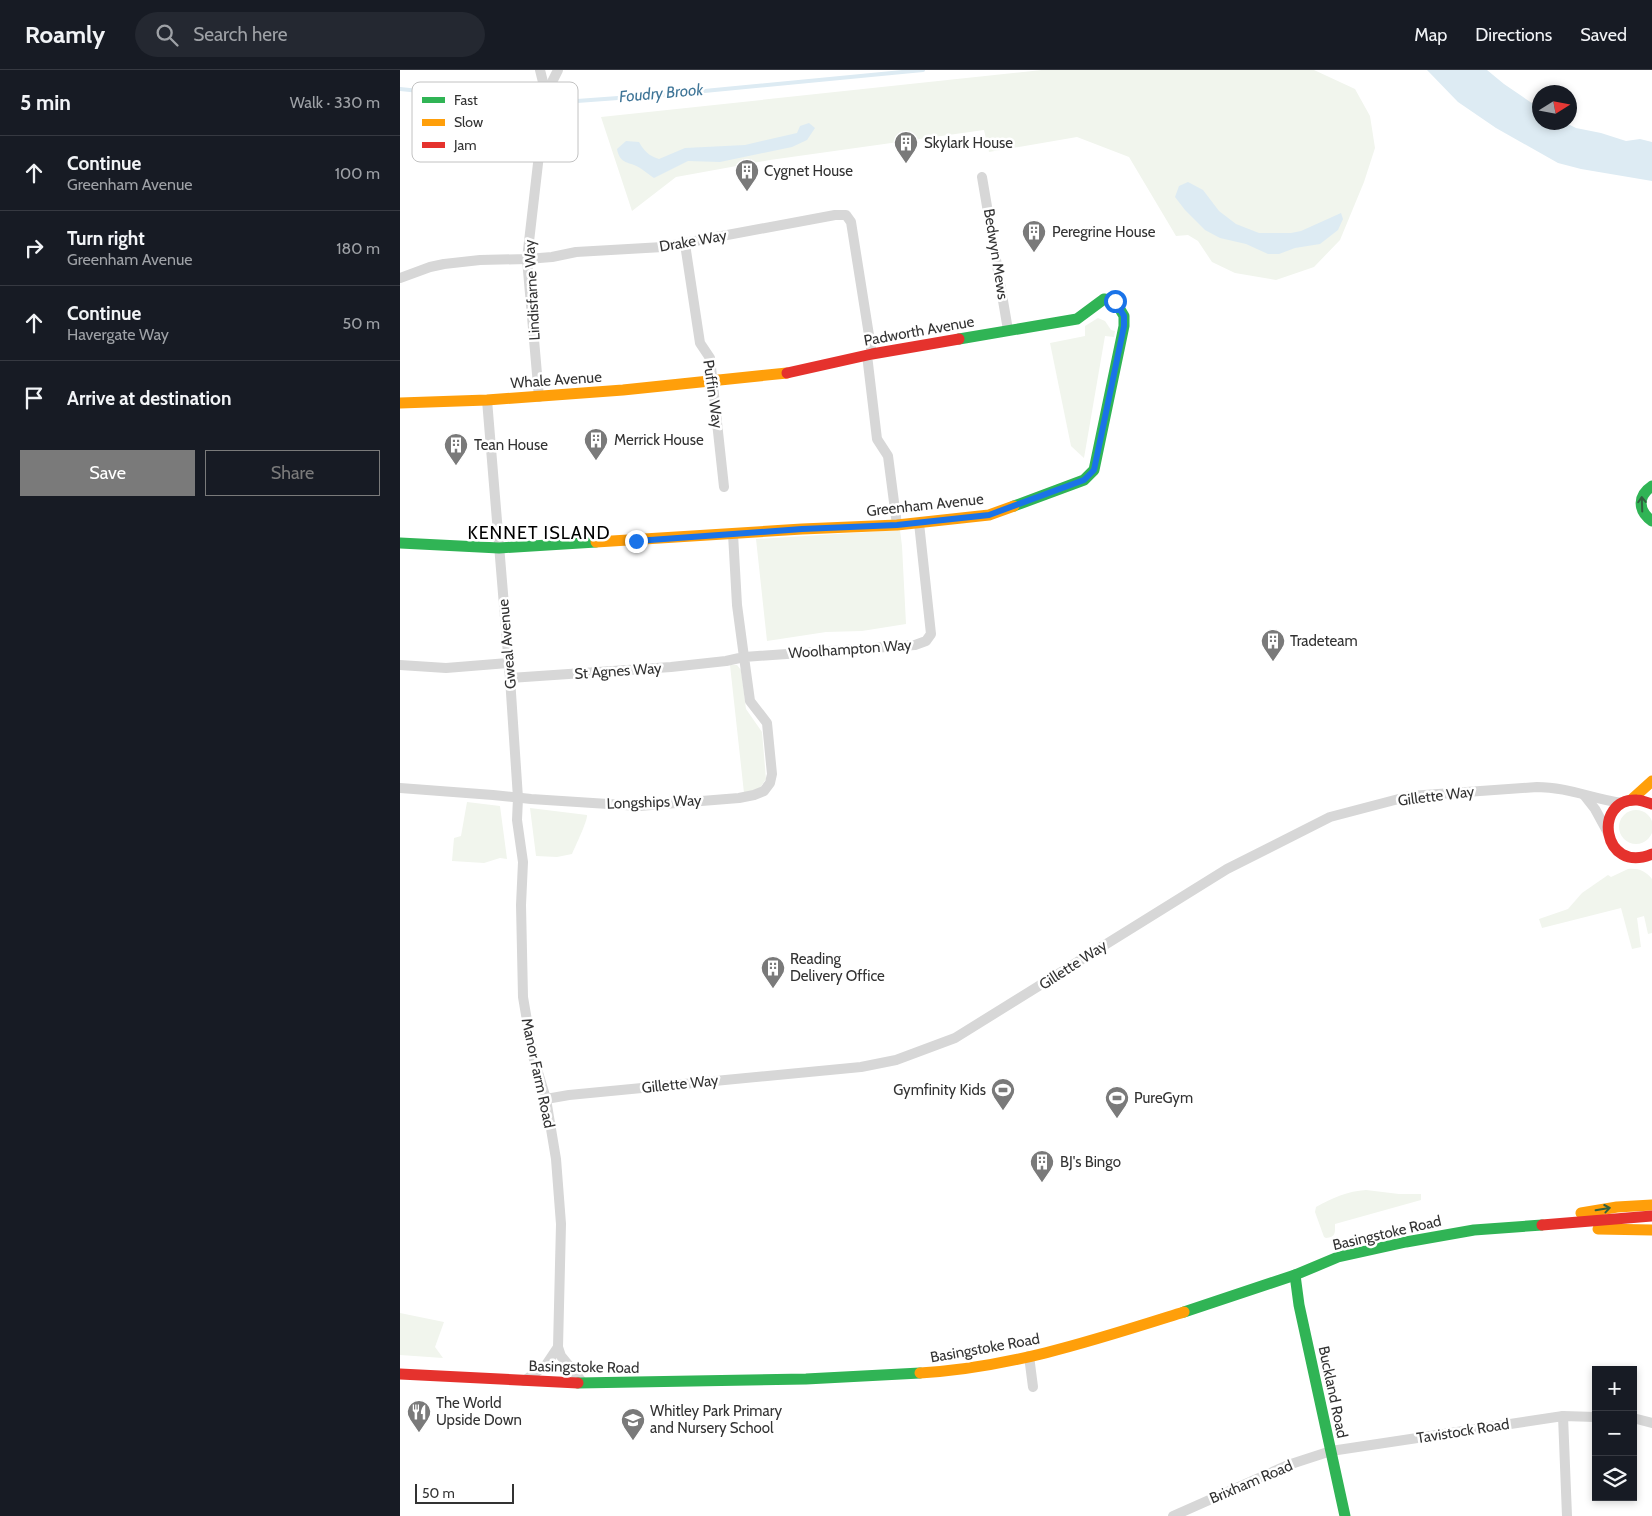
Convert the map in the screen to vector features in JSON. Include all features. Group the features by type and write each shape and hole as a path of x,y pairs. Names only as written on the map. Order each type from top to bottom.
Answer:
{"street":[{"name":"Lindisfarne Way","path":"552,82 558,70"},
{"name":"Lindisfarne Way","path":"538,162 528,259 539,396"},
{"name":"Bedwyn Mews","path":"982,177 1008,330"},
{"name":"Drake Way","path":"400,278 444,264 480,260 552,257 576,252 663,247 835,215 846,215 851,222 870,354"},
{"name":"Puffin Way","path":"685,244 700,343 710,358 714,382 724,487"},
{"name":"Padworth Avenue","path":"714,382 785,373 870,354 1077,319 1104,299 1115,301 1120,307"},
{"name":"Greenham Avenue","path":"400,544 499,548 897,525 989,515 1084,480 1094,470 1124,326 1124,316 1120,307"},
{"path":"870,354 877,439 888,456 897,525"},
{"name":"Whale Avenue","path":"400,403 488,400 714,382"},
{"name":"Gweal Avenue","path":"488,400 518,798"},
{"path":"1651,484 1642,495 1640,507 1646,517 1652,522"},
{"name":"Woolhampton Way","path":"744,657 896,647 915,645 926,641 931,634 919,523"},
{"path":"733,534 737,605 744,657"},
{"name":"St Agnes Way","path":"510,678 671,667 726,661 744,657"},
{"name":"Longships Way","path":"400,788 639,806 754,796 764,791 770,783 772,774 767,723 762,714 750,701 744,657"},
{"path":"400,665 446,668 508,663"},
{"path":"1607,832 1607,825 1611,814 1652,781"},
{"name":"Gillette Way","path":"546,1099 569,1095 861,1067 896,1060 955,1038 1227,869 1330,817 1410,796 1538,787 1553,787 1584,795 1626,801"},
{"path":"1584,795 1595,809 1612,846 1622,854 1631,857 1649,858"},
{"name":"Manor Farm Road","path":"518,798 517,820 523,862 521,905 523,997 533,1056 546,1099 556,1158 561,1224 558,1348"},
{"path":"1626,801 1643,800 1652,804"},
{"path":"1557,1224 1573,1214 1617,1207 1652,1205"},
{"name":"Basingstoke Road","path":"400,1374 583,1383 796,1380 941,1372 1081,1345 1229,1298 1295,1275 1338,1257 1406,1242 1474,1230 1652,1216"},
{"name":"Basingstoke Road","path":"1557,1224 1573,1229 1652,1230"},
{"name":"Buckland Road","path":"1295,1275 1299,1305 1345,1516"},
{"path":"524,1381 546,1365 558,1348"},
{"path":"558,1348 561,1356 583,1383"},
{"path":"1029,1356 1033,1387"},
{"path":"1563,1416 1566,1516"},
{"name":"Tavistock Road","path":"1331,1452 1563,1416 1592,1417"},
{"path":"1637,1419 1652,1423"},
{"name":"Brixham Road","path":"1173,1516 1288,1464 1331,1452"}],"shaded area":[{"path":"1042,70 1314,70 1355,89 1370,116 1375,148 1364,182 1340,240 1314,267 1276,280 1235,273 1212,262 1198,241 1188,235 1176,236 1129,157 1077,137 989,152 984,130 770,160 676,177 632,211 601,117"},
{"path":"1427,70 1487,70 1532,103 1532,130 1577,130 1577,128 1626,141 1640,139 1652,142 1652,181 1581,169 1558,163 1496,128 1458,102"},
{"path":"809,123 815,128 807,140 792,147 720,162 688,161 654,178 640,168 625,162 620,158 617,149 626,141 639,142 647,153 659,159 685,148 745,145 797,133 800,126"},
{"path":"1188,182 1203,190 1219,211 1236,224 1259,233 1291,233 1301,231 1341,213 1343,219 1338,230 1320,244 1295,248 1279,254 1268,254 1246,244 1220,238 1205,230 1175,197 1179,186"},
{"path":"1098,318 1105,321 1111,330 1115,331 1114,337 1105,336 1084,458 1071,446 1050,343 1085,336 1085,326"},
{"path":"900,530 906,624 862,631 826,632 767,641 756,539"},
{"path":"730,665 737,665 741,670 746,709 762,732 766,779 757,792 744,793"},
{"path":"467,802 500,806 507,859 500,858 484,863 452,861 454,838 461,836"},
{"path":"530,808 587,815 572,854 557,857 536,856"},
{"path":"1636,810 1643,811 1648,815 1652,820 1652,834 1648,839 1643,843 1636,844 1629,843 1624,839 1620,834 1619,827 1620,820 1624,815 1629,811"},
{"path":"1628,869 1642,871 1652,879 1652,933 1648,934 1644,916 1637,918 1641,947 1632,949 1621,908 1542,928 1539,919 1568,909 1582,893 1608,875 1611,877"},
{"path":"1366,1190 1399,1194 1421,1194 1421,1200 1335,1224 1333,1236 1324,1237 1315,1212 1316,1207 1340,1195"},
{"path":"400,1313 444,1322 435,1347 443,1358 400,1355"}],"waterway":[{"name":"Foudry Brook","path":"578,101 673,94 923,70"},
{"name":"Foudry Brook","path":"400,89 412,90"}],"traffic: fast":[{"path":"959,339 1077,319 1104,299 1115,301 1124,316 1124,326 1094,470 1084,480 1014,506"},
{"path":"1652,486 1644,494 1641,504 1644,513 1652,521"},
{"path":"400,543 499,548 596,542"},
{"path":"1184,1312 1295,1275 1338,1257 1474,1230 1542,1225"},
{"path":"1295,1275 1299,1305 1345,1516"},
{"path":"578,1383 806,1379 920,1373"}],"traffic: slow":[{"path":"400,403 487,400 623,390 787,373"},
{"path":"596,542 897,525 989,515 1014,506"},
{"path":"1631,800 1652,781"},
{"path":"1581,1213 1617,1207 1652,1205"},
{"path":"1598,1229 1652,1230"},
{"path":"920,1373 954,1370 1021,1359 1087,1342 1184,1312"}],"traffic: jam":[{"path":"787,373 872,354 959,339"},
{"path":"1652,804 1641,800 1623,803 1613,811 1609,822 1609,834 1613,846 1622,854 1635,858 1652,854"},
{"path":"1542,1225 1652,1216"},
{"path":"400,1374 578,1383"}],"place":[{"name":"Skylark House","path":"906,164"},
{"name":"Cygnet House","path":"747,192"},
{"name":"Peregrine House","path":"1034,253"},
{"name":"Merrick House","path":"596,461"},
{"name":"Tean House","path":"456,466"},
{"name":"Tradeteam","path":"1273,662"},
{"name":"Reading Delivery Office","path":"773,989"},
{"name":"Gymfinity Kids","path":"1003,1111"},
{"name":"PureGym","path":"1117,1119"},
{"name":"BJ's Bingo","path":"1042,1183"},
{"name":"The World Upside Down","path":"419,1433"},
{"name":"Whitley Park Primary and Nursery School","path":"633,1441"}],"district":[{"name":"KENNET ISLAND","path":"539,533"}],"route":[{"path":"636,541 802,529 897,525 989,515 1084,480 1094,470 1124,326 1124,316 1115,301"}]}
